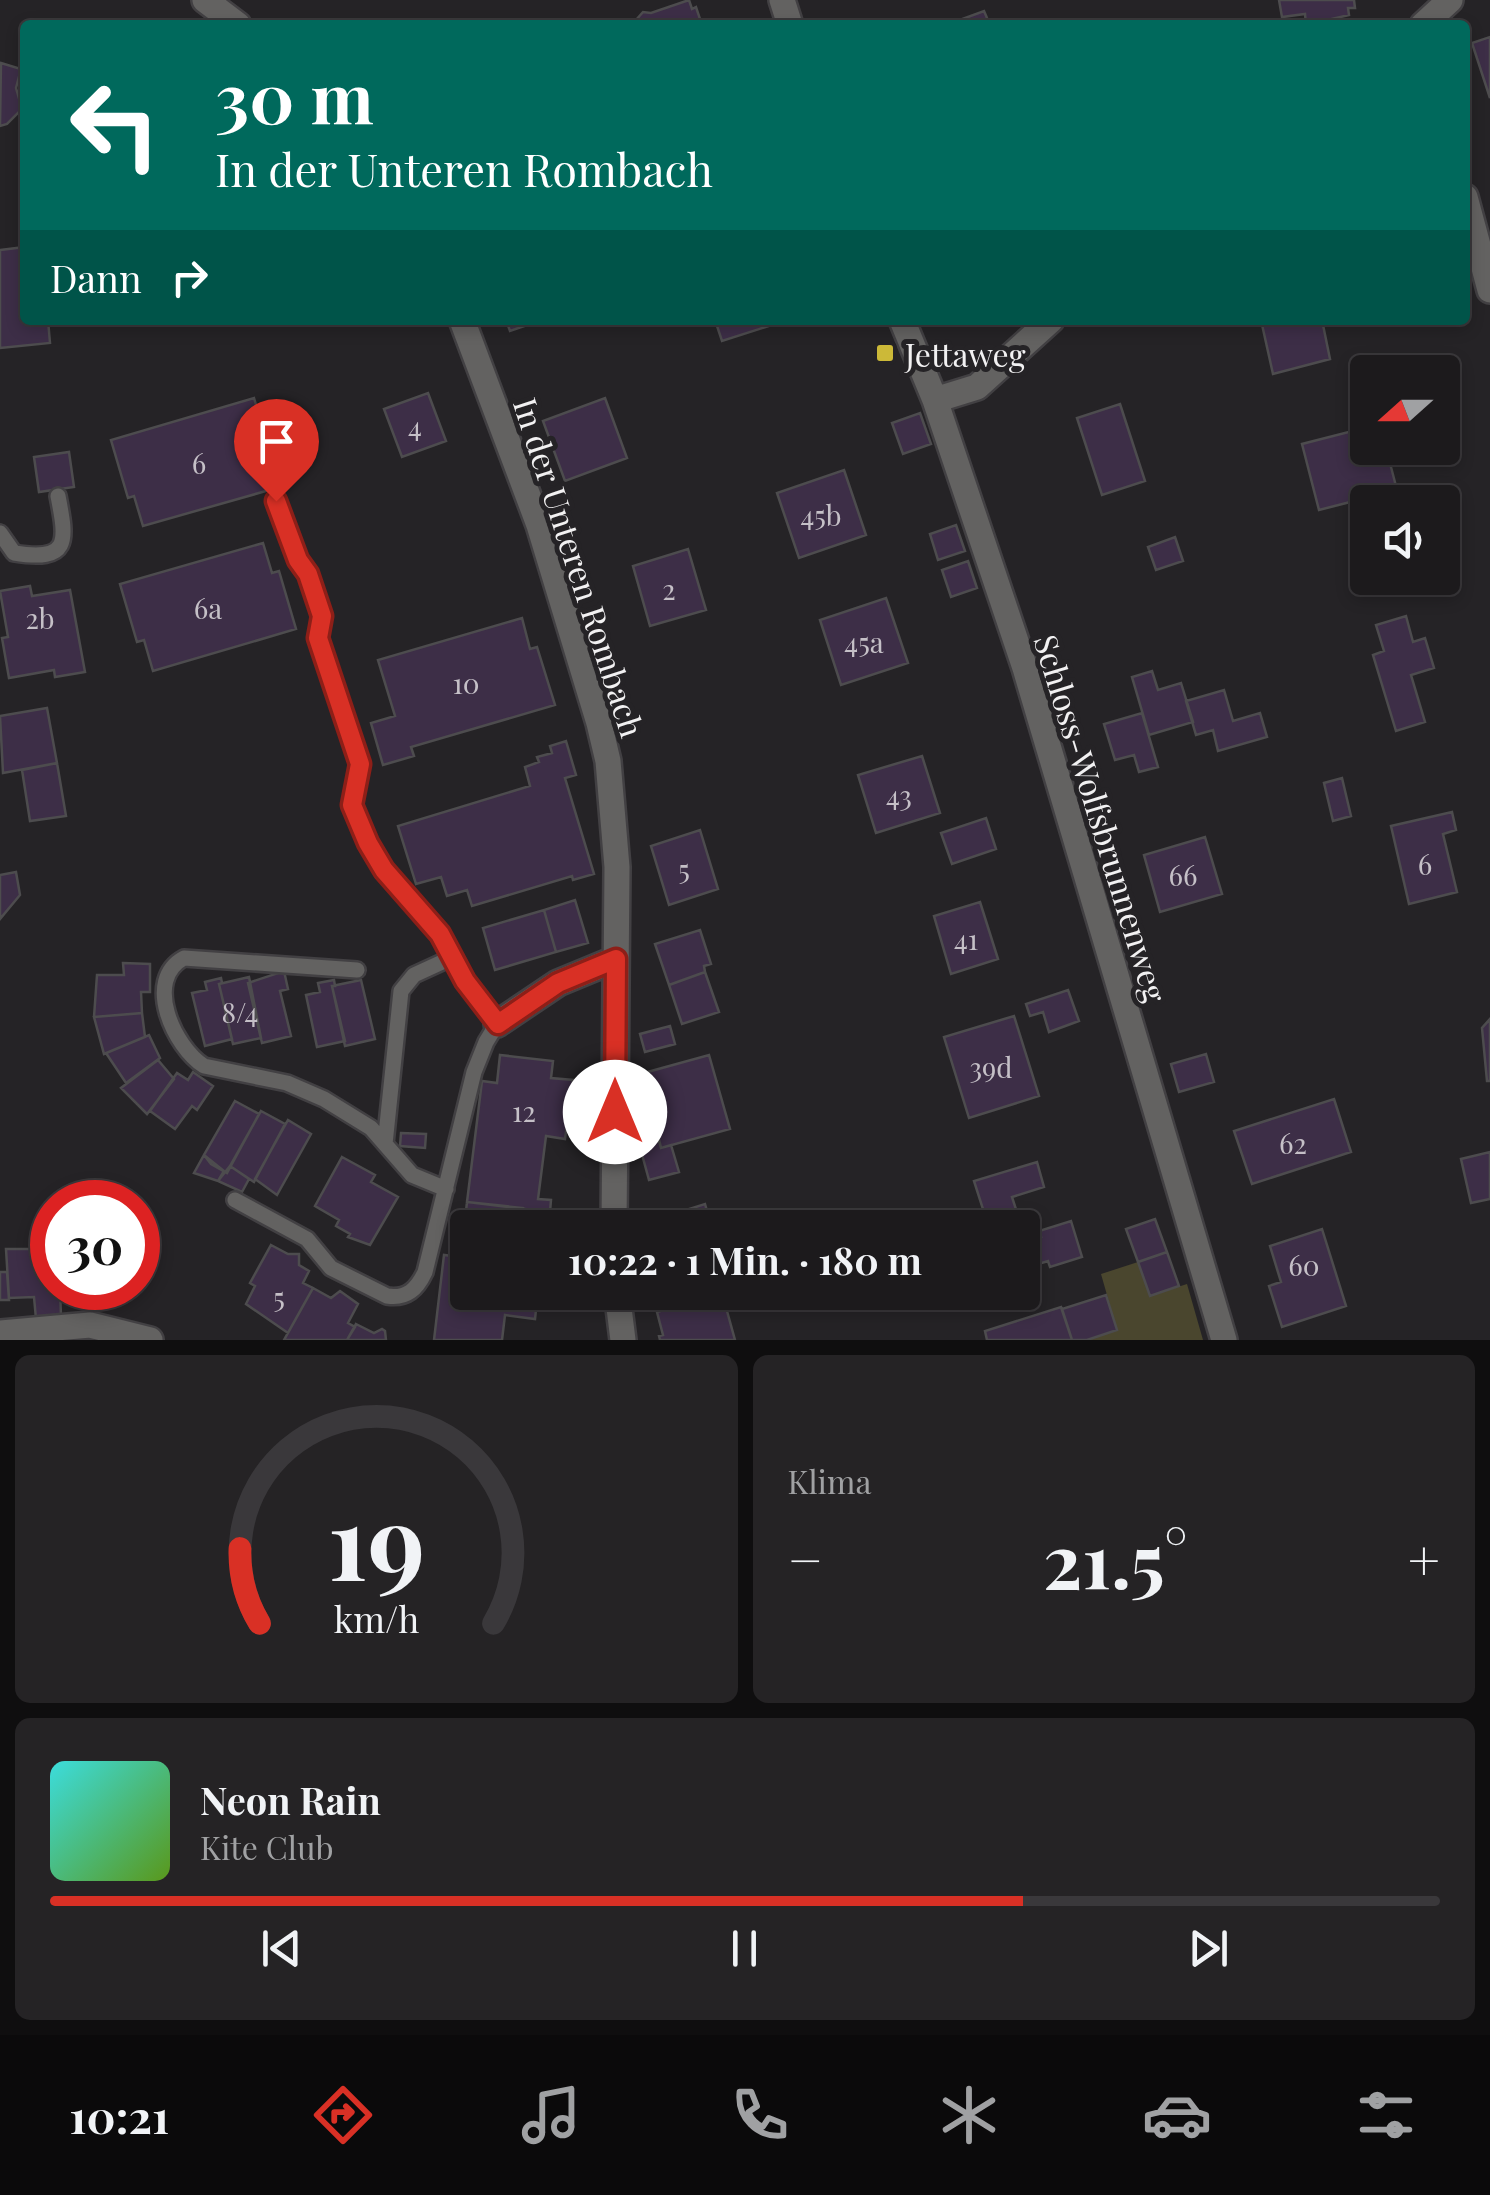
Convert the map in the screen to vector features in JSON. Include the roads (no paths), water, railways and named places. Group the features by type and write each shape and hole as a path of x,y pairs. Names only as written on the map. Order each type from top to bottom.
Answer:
{"street":[{"path":"205,0 231,20"},
{"path":"1428,20 1450,0"},
{"path":"1470,216 1490,290"},
{"name":"In der Unteren Rombach","path":"464,325 528,496 600,722 608,761 617,867 614,1210"},
{"name":"Schloss-Wolfsbrunnenweg","path":"904,325 935,400 1026,668 1224,1340"},
{"path":"935,400 977,386 1046,325"},
{"path":"498,1024 558,983 616,959"},
{"path":"619,1310 623,1340"},
{"path":"0,1334 90,1325 150,1340"}],"lane":[{"path":"0,533 14,553 52,554 66,536 58,496"},
{"path":"235,1200 308,1239 331,1268 387,1296 404,1296 415,1289 425,1272 479,1058 498,1024 451,958 440,934 375,858 352,805 360,764 318,638 322,616 276,501"},
{"path":"357,970 184,958 172,968 168,980 167,1014 181,1046 204,1066 288,1083 324,1099 362,1121 412,1175 446,1189"},
{"path":"385,1144 401,990 414,976 451,958"}],"place":[{"name":"Jettaweg","path":"885,353"}]}
